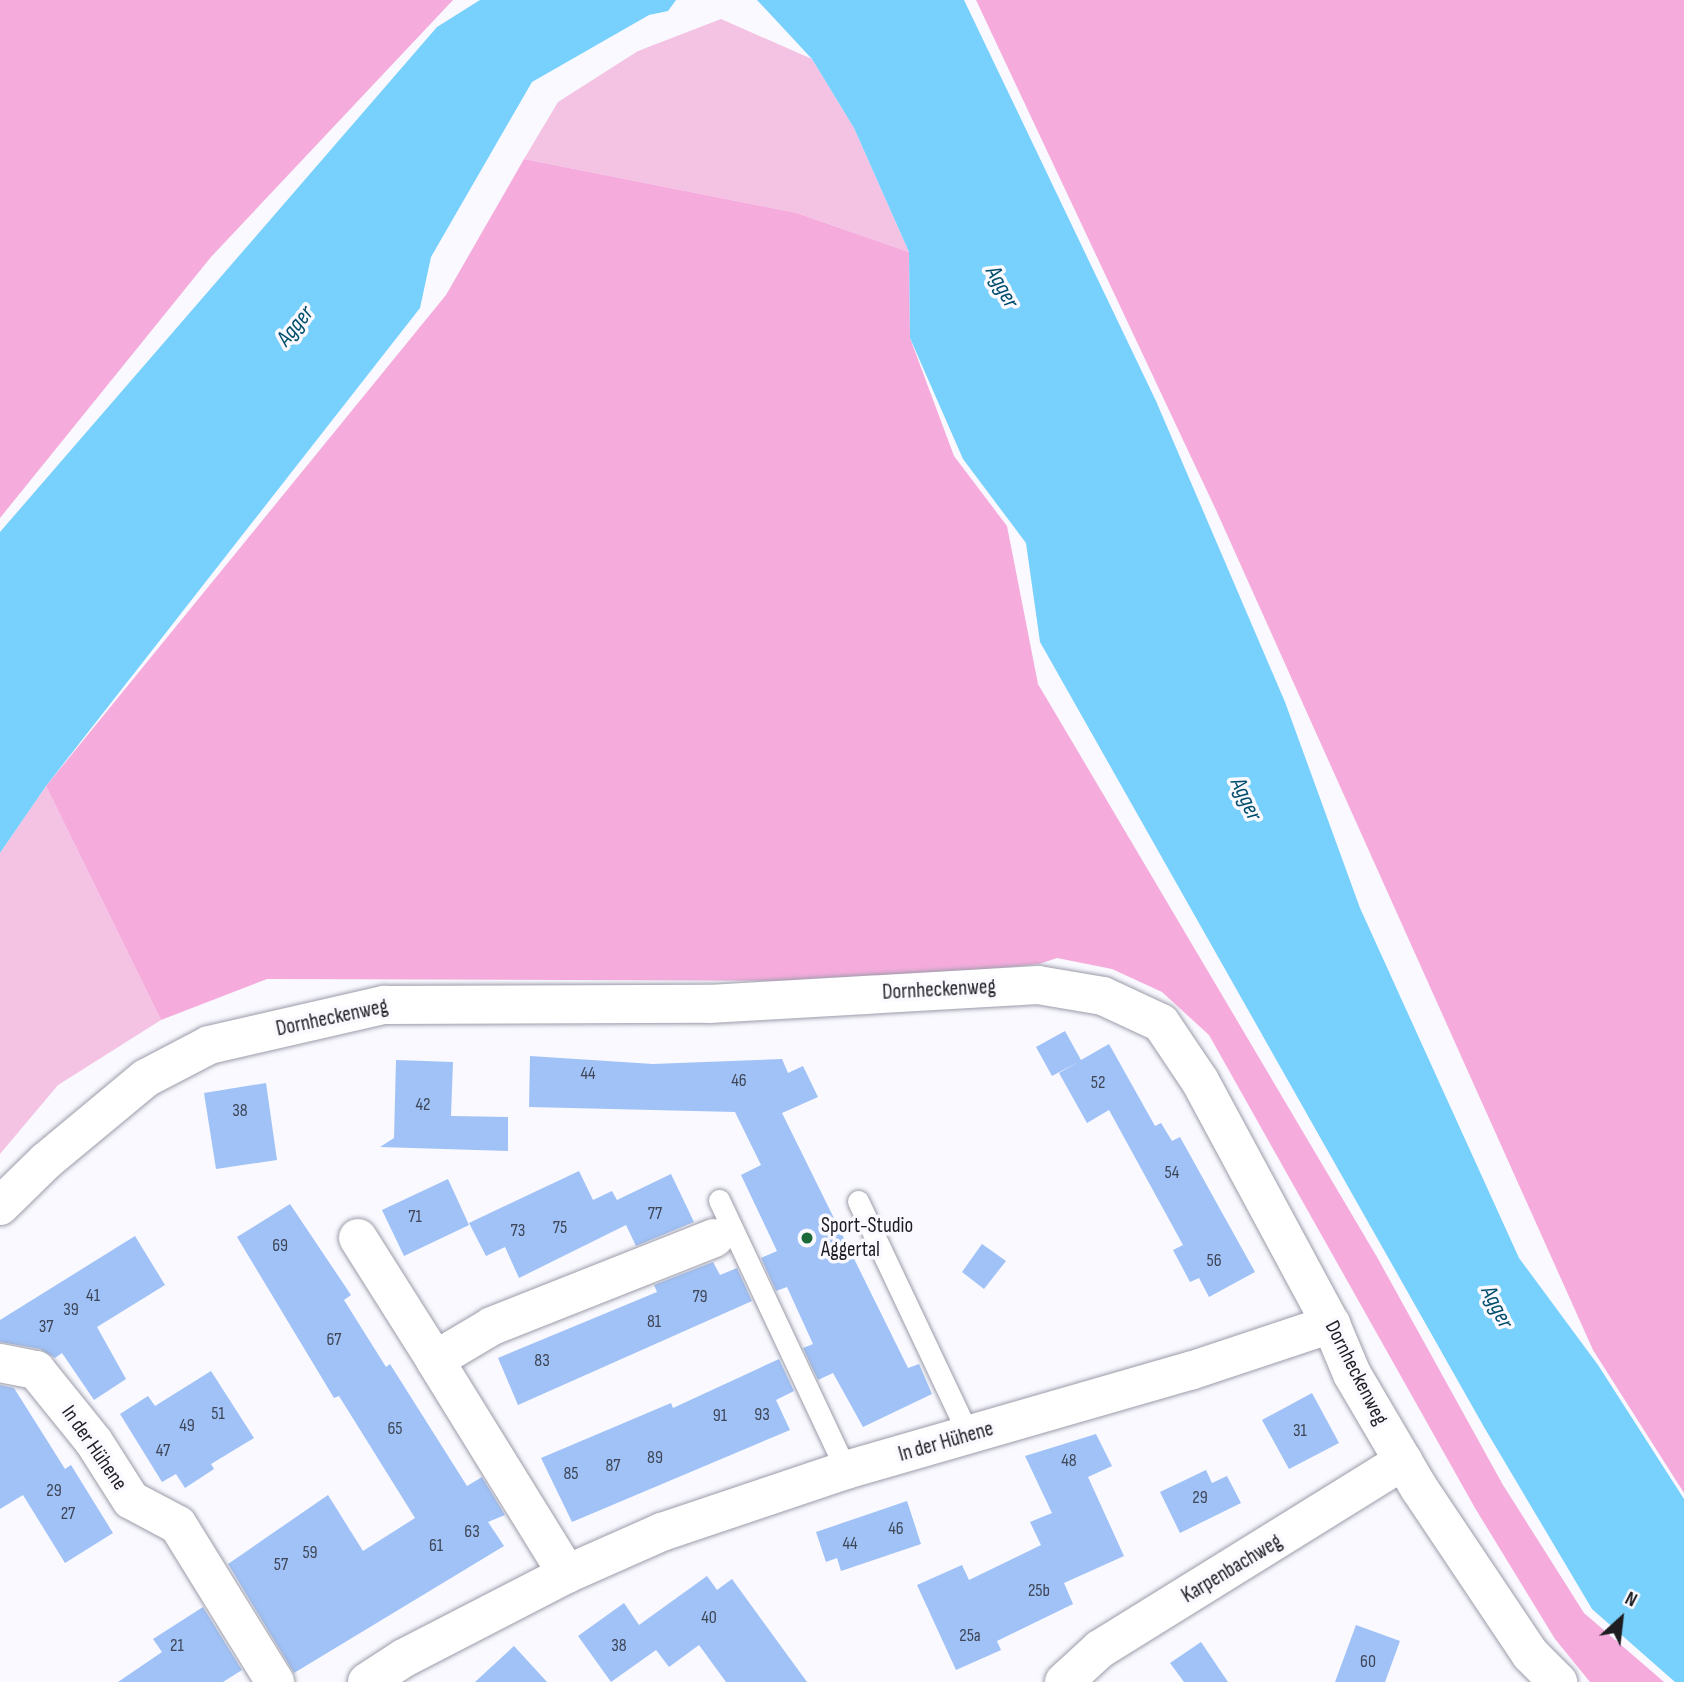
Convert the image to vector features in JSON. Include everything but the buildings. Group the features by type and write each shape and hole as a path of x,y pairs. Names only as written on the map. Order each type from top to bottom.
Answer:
{"street":[{"name":"Dornheckenweg","path":"0,1206 46,1161 146,1078 199,1051 384,1005 709,1004 1038,985 1103,996 1161,1023 1200,1081 1331,1324 1352,1374 1403,1461 1530,1654 1558,1682"},
{"path":"358,1238 567,1574"},
{"path":"435,1360 492,1326 714,1238"},
{"name":"In der Hühene","path":"367,1682 404,1658 567,1574 662,1532 846,1470 969,1436 1331,1324"},
{"name":"In der Hühene","path":"0,1363 36,1370 94,1442 131,1500 178,1525 275,1682"},
{"name":"Karpenbachweg","path":"1064,1682 1100,1649 1403,1461"}],"lane":[{"path":"719,1200 846,1470"},
{"path":"858,1202 969,1436"}],"shaded area":[{"path":"0,0 453,0 211,257 0,518"},
{"path":"976,0 1684,0 1684,1493 1593,1350 1216,510"},
{"path":"721,19 812,59 854,128 909,252 797,213 524,159 558,102 638,51"},
{"path":"524,159 797,213 909,252 910,338 954,456 1007,526 1038,684 1377,1257 1503,1485 1584,1613 1664,1682 1590,1682 1555,1639 1475,1508 1209,1035 1162,992 1112,969 1057,958 1039,964 862,981 267,979 161,1020 46,786 446,295"},
{"path":"46,786 161,1020 58,1085 0,1154 0,853"}],"water":[{"name":"Agger","path":"480,0 676,0 668,11 649,15 532,82 431,257 420,308 46,786 0,853 0,532 437,27"},
{"name":"Agger","path":"757,0 964,0 1156,401 1285,702 1360,908 1519,1258 1598,1365 1684,1499 1684,1682 1675,1682 1592,1609 1484,1427 1040,642 1026,543 963,459 910,338 909,252 854,128 812,59"}],"place":[{"name":"Sport-Studio Aggertal","path":"807,1238"}]}
